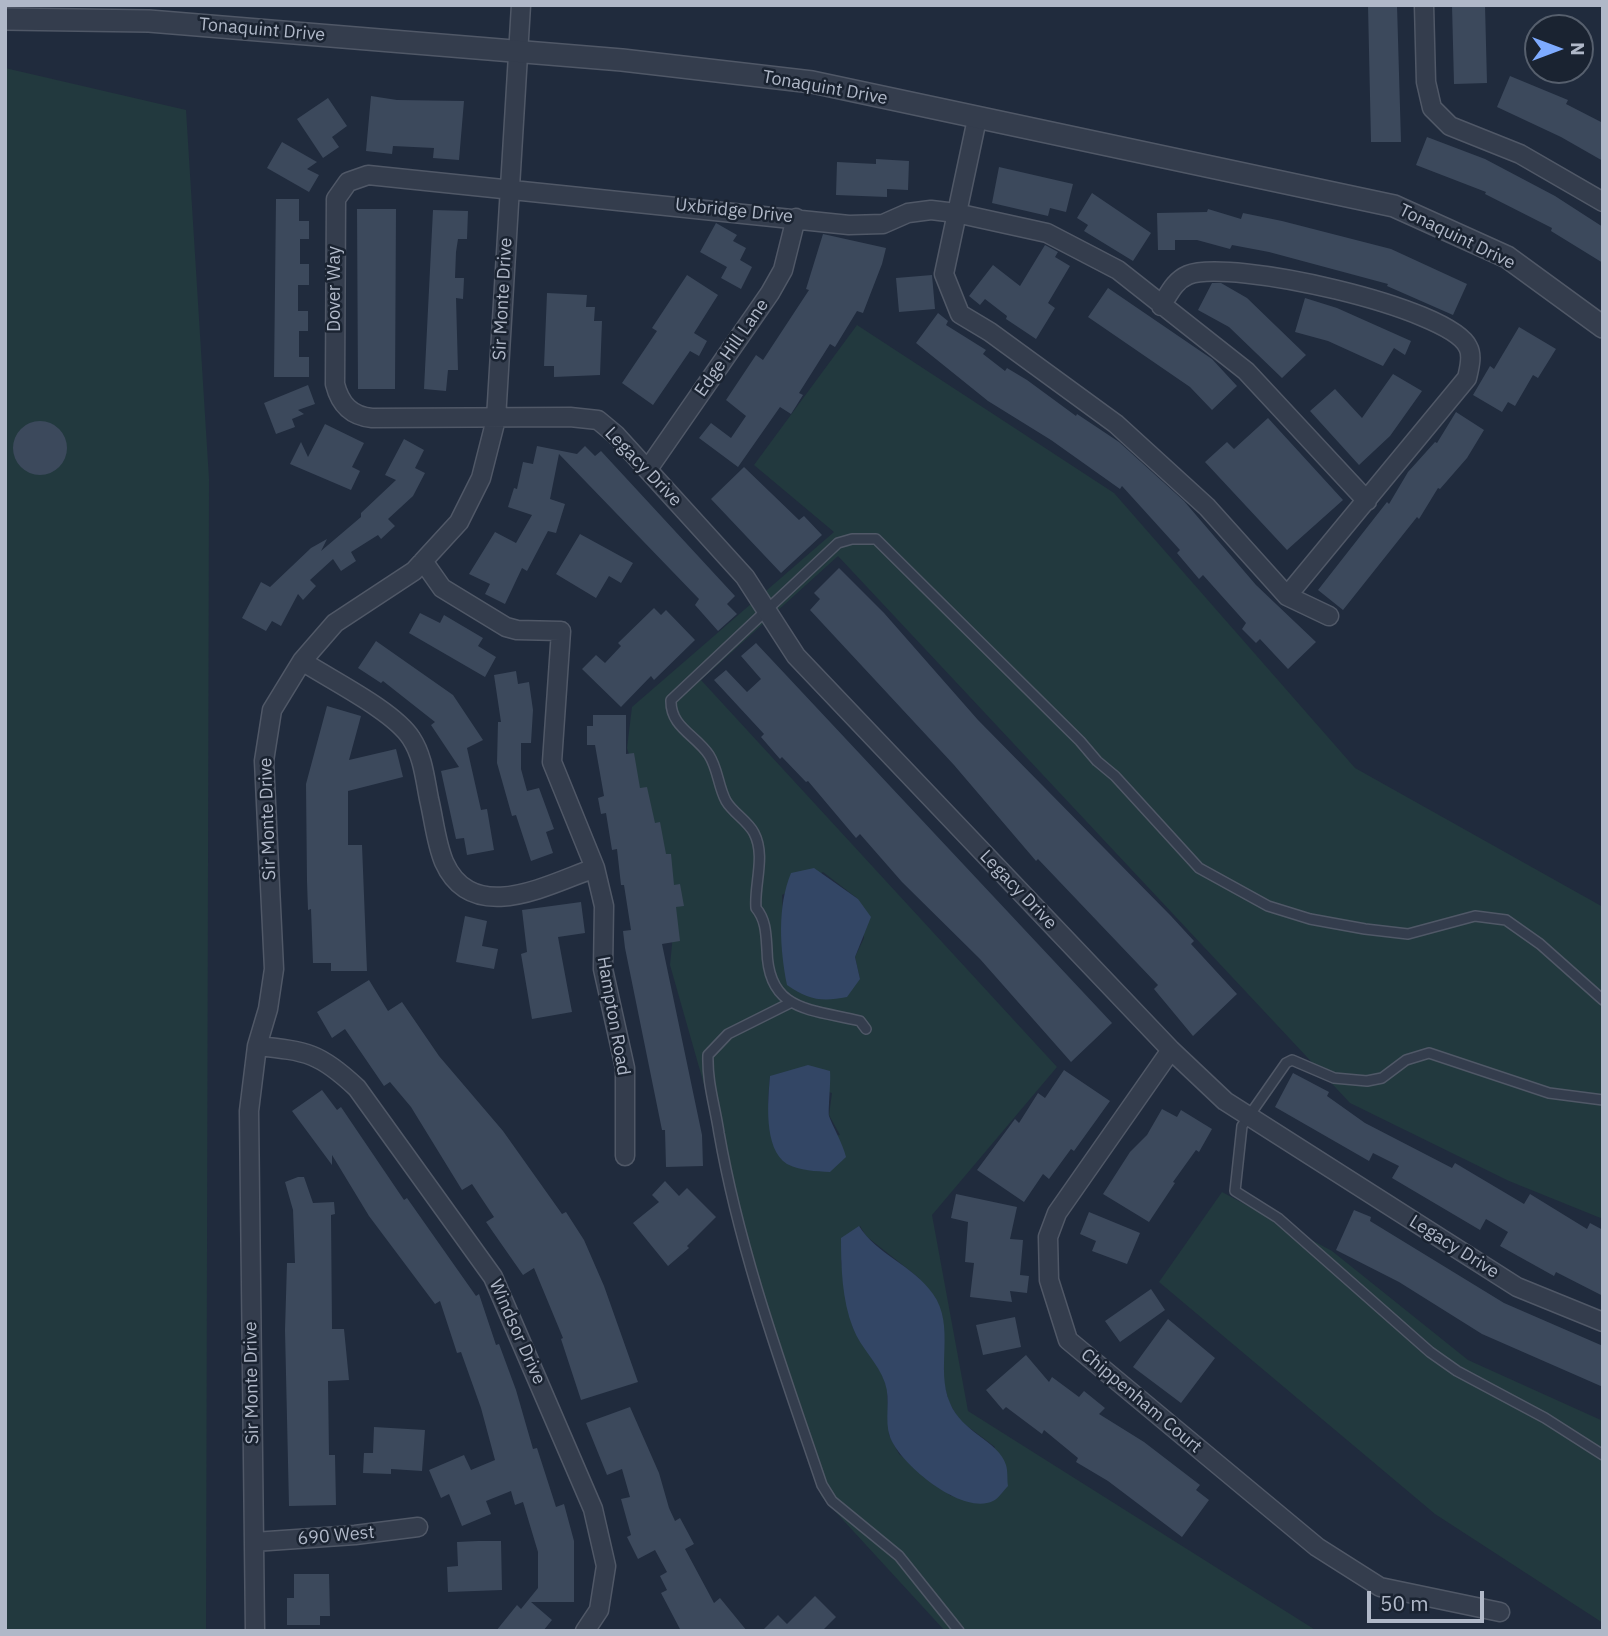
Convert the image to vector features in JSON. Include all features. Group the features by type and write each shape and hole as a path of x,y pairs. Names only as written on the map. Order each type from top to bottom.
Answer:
{"street":[{"name":"Sir Monte Drive","path":"255,1631 249,1111 257,1046 268,1009 274,969 264,761 272,710 302,661 335,622 414,571 459,522 476,489 496,418 521,5"},
{"path":"1424,5 1426,82 1433,108 1450,126 1520,153 1603,202"},
{"name":"Tonaquint Drive","path":"5,19 54,12 519,51 812,82 1394,206 1507,257 1603,327"},
{"path":"977,118 944,274 960,314 990,332 1126,432 1207,507 1287,596 1329,616"},
{"name":"Dover Way","path":"496,418 368,418 352,412 343,404 335,384 335,207 342,188 363,176 509,188"},
{"name":"Uxbridge Drive","path":"509,188 849,225 883,224 908,214 931,210 1047,233 1118,270 1247,371 1367,501"},
{"name":"Edge Hill Lane","path":"648,469 783,270 796,218"},
{"path":"1161,306 1174,284 1187,275 1204,270 1233,271 1368,296 1459,335 1469,347 1470,365 1466,378 1287,596"},
{"name":"Legacy Drive","path":"496,418 598,420 616,435 745,576 796,656 1171,1050 1225,1101 1517,1287 1603,1322"},
{"name":"Hampton Road","path":"423,561 439,586 506,627 517,630 561,631 552,762 595,868 604,906 603,969 624,1057 625,1156"},
{"path":"302,661 389,717 407,732 420,759 442,857 452,876 468,890 488,898 510,898 595,868"},
{"name":"Windsor Drive","path":"257,1046 303,1051 330,1063 357,1088 493,1277 593,1509 606,1566 599,1610 585,1631"},
{"name":"Chippenham Court","path":"1171,1050 1057,1213 1048,1237 1049,1280 1068,1340 1317,1547 1370,1581 1380,1587 1500,1612"},
{"name":"690 West","path":"254,1542 355,1535 418,1527"}],"lane":[{"path":"866,1029 860,1021 790,1003 776,988 767,968 763,917 755,908 760,867 754,833 727,802 716,766 707,752 680,726 671,710 671,700 838,543 852,539 876,539 1097,761 1123,783 1199,867 1268,906 1310,919 1365,929 1408,933 1475,916 1506,920 1540,944 1603,1000"},
{"path":"790,1003 728,1034 708,1055 708,1080 730,1194 783,1369 822,1485 832,1501 899,1556 959,1631"},
{"path":"1603,1100 1549,1093 1429,1053 1406,1060 1382,1078 1367,1081 1334,1078 1292,1060 1286,1063 1248,1116 1238,1142 1235,1191 1278,1218 1448,1365 1481,1387 1570,1432 1603,1455"}],"green space":[{"path":"5,68 186,110 209,479 206,1631 5,1631"},
{"path":"857,325 1114,493 1355,768 1603,907 1603,1219 1509,1181 1350,1103 838,556 701,680 1057,1067 932,1215 968,1411 1317,1631 945,1631 821,1496 670,965 676,904 627,748 632,707 834,532 754,465","holes":["823,872 858,899 864,938 855,957 860,979 783,918 782,895","770,1076 832,1093 829,1115 840,1135 773,1143 768,1099","860,1226 866,1236 919,1278 944,1338 943,1381 949,1402 959,1420 995,1447 951,1496 899,1454 889,1435 887,1386 878,1366 853,1328 841,1261"]},
{"path":"1222,1192 1332,1251 1468,1360 1603,1421 1603,1623 1435,1514 1159,1282"}],"water":[{"path":"814,868 858,899 871,917 855,957 860,979 847,997 816,998 787,985 781,928 783,900 791,873"},
{"path":"808,1065 830,1071 829,1116 846,1157 830,1172 787,1164 779,1157 771,1136 768,1110 770,1076"},
{"path":"859,1226 875,1245 925,1284 940,1306 945,1334 944,1376 950,1403 963,1422 996,1449 1006,1465 1008,1486 993,1501 980,1504 965,1501 934,1485 906,1461 890,1437 885,1383 856,1336 844,1295 841,1238"}],"building":[{"path":"1368,5 1397,5 1401,142 1371,142"},
{"path":"1452,5 1485,5 1487,83 1454,84"},
{"path":"1510,76 1568,100 1566,104 1603,123 1603,161 1561,137 1497,107"},
{"path":"371,96 397,100 464,101 459,160 433,158 434,148 393,146 392,154 366,151"},
{"path":"328,98 347,126 332,137 339,147 323,158 297,119"},
{"path":"1427,137 1485,159 1555,196 1603,227 1603,263 1551,231 1552,228 1485,194 1486,192 1416,165"},
{"path":"282,142 317,162 307,169 319,175 309,192 267,168"},
{"path":"876,159 909,161 908,190 887,189 887,197 836,195 837,162 876,164"},
{"path":"999,167 1073,184 1066,212 1050,208 1048,216 992,203"},
{"path":"1092,193 1151,233 1133,261 1084,231 1088,225 1077,218"},
{"path":"276,199 299,199 299,221 309,221 309,239 300,239 300,264 309,264 309,285 298,285 298,311 308,311 308,331 299,331 299,357 309,357 309,377 274,377"},
{"path":"357,209 396,209 395,389 358,389"},
{"path":"1208,209 1241,219 1243,213 1282,221 1391,249 1467,284 1453,315 1387,286 1388,284 1269,252 1232,245 1230,249 1197,240 1175,240 1175,250 1158,250 1157,213 1207,212"},
{"path":"433,210 468,211 467,239 458,239 456,252 455,278 464,278 463,299 456,298 458,370 448,370 446,391 424,389"},
{"path":"716,223 737,235 733,241 746,248 740,260 752,267 741,289 721,278 727,267 700,252"},
{"path":"823,234 886,248 882,264 863,313 857,311 835,347 830,344 799,393 803,395 791,414 780,407 738,467 699,438 711,423 731,438 746,416 726,400 756,355 763,360 809,290 806,289"},
{"path":"1045,245 1058,252 1055,257 1070,266 1048,303 1055,308 1036,339 1006,319 1007,316 985,299 980,305 969,296 993,265 1020,286"},
{"path":"687,275 718,295 694,333 707,341 699,356 690,351 653,405 622,383 657,331 652,328"},
{"path":"932,275 935,309 899,312 896,278"},
{"path":"1212,283 1221,283 1247,298 1306,355 1282,378 1229,327 1198,310"},
{"path":"1108,288 1212,359 1237,386 1212,410 1190,387 1088,317"},
{"path":"547,293 587,295 586,307 595,307 594,321 602,321 600,375 554,377 554,366 544,366"},
{"path":"1305,298 1337,308 1411,341 1405,355 1394,348 1383,366 1328,341 1295,332"},
{"path":"938,313 948,321 946,325 986,350 983,354 1005,371 1007,368 1027,380 1076,416 1077,414 1119,442 1184,501 1256,585 1316,642 1288,669 1260,639 1256,643 1242,629 1246,623 1203,575 1199,579 1177,553 1180,550 1122,486 1120,489 1051,440 988,401 916,343"},
{"path":"1519,327 1556,349 1538,378 1533,375 1515,406 1508,402 1502,412 1473,395 1490,366 1494,369"},
{"path":"1393,374 1422,391 1390,436 1359,465 1310,411 1335,389 1362,418"},
{"path":"308,385 315,404 298,410 304,414 292,419 295,427 276,434 264,403"},
{"path":"1456,412 1484,430 1467,458 1440,489 1438,488 1419,519 1417,517 1343,610 1318,590 1387,502 1389,504 1408,472 1435,442 1437,443"},
{"path":"1268,418 1343,500 1287,550 1205,462 1227,442 1234,449"},
{"path":"40,421 59,429 67,448 59,467 40,475 21,467 13,448 21,429"},
{"path":"325,424 364,443 352,467 360,471 351,490 290,464 301,442 308,457"},
{"path":"404,439 424,450 415,468 425,473 413,496 388,519 395,526 381,539 378,535 351,552 356,561 341,571 333,559 310,580 316,586 303,600 298,594 281,626 272,621 266,631 242,618 261,582 270,587 311,548 327,539 321,551 361,517 361,513 396,480 385,475"},
{"path":"537,446 577,454 585,446 595,456 601,451 735,596 727,604 737,614 718,631 695,605 699,599 559,454 550,499 565,504 556,533 548,531 527,571 522,568 505,604 485,594 490,584 469,574 495,532 516,543 532,515 508,507 514,488 517,489 523,462 533,464"},
{"path":"744,467 799,520 804,516 822,535 781,573 711,499"},
{"path":"580,534 633,563 621,583 609,576 596,598 556,574"},
{"path":"839,568 884,613 978,720 1171,916 1194,941 1191,944 1237,994 1193,1036 1154,989 1158,985 1038,859 1036,861 954,765 810,610 820,599 814,593"},
{"path":"654,608 661,615 666,610 695,640 654,680 651,676 621,707 582,669 596,655 605,663 621,646 618,643"},
{"path":"420,613 440,623 444,615 483,638 478,646 496,657 485,677 409,633"},
{"path":"376,641 453,695 483,740 467,748 481,810 487,809 494,850 467,855 464,838 456,839 441,771 459,767 431,725 435,722 383,681 381,683 358,668"},
{"path":"756,643 1112,1023 1071,1062 980,959 902,882 860,834 856,838 808,781 782,757 780,759 761,737 764,734 714,680 726,670 747,692 761,679 741,656"},
{"path":"516,671 518,684 529,682 533,710 531,743 521,743 521,769 527,791 539,788 554,829 546,832 553,853 531,861 516,815 512,816 497,763 498,722 501,722 494,675"},
{"path":"327,706 361,716 349,760 396,749 403,777 348,791 348,845 362,845 367,971 331,971 331,963 313,963 311,909 308,910 306,784"},
{"path":"593,715 626,715 626,754 634,753 640,788 647,787 655,823 660,822 666,854 671,854 674,885 680,884 684,906 676,907 680,941 662,944 702,1135 703,1166 666,1167 665,1130 662,1130 625,948 623,931 631,930 624,885 621,885 617,849 612,850 606,813 601,814 598,798 604,796 595,745 587,745 587,726 593,726"},
{"path":"581,902 585,933 558,937 572,1012 532,1019 521,954 527,952 522,910"},
{"path":"465,916 487,921 482,946 498,949 494,969 456,962"},
{"path":"369,980 388,1011 402,1002 439,1056 503,1131 562,1214 566,1212 584,1240 604,1286 638,1382 581,1400 561,1339 563,1338 534,1268 523,1275 486,1222 494,1217 472,1184 462,1190 411,1107 390,1082 384,1086 345,1029 332,1038 317,1012"},
{"path":"1064,1070 1110,1101 1074,1151 1071,1149 1049,1179 1043,1174 1024,1202 977,1170 1015,1119 1019,1123 1038,1093 1045,1098"},
{"path":"1293,1073 1329,1092 1327,1096 1365,1123 1452,1168 1455,1163 1524,1204 1530,1194 1587,1229 1590,1223 1603,1230 1603,1296 1556,1272 1554,1276 1500,1246 1508,1232 1486,1219 1480,1230 1392,1178 1399,1166 1373,1153 1369,1161 1275,1107"},
{"path":"322,1090 337,1110 341,1107 404,1200 407,1198 476,1296 479,1294 496,1345 499,1344 516,1390 533,1449 537,1448 556,1507 564,1504 574,1541 574,1602 531,1602 552,1620 543,1631 496,1631 517,1605 521,1609 538,1588 538,1552 523,1502 515,1505 511,1491 486,1501 491,1514 462,1526 449,1494 441,1498 429,1470 464,1455 471,1470 495,1460 481,1408 461,1352 457,1353 440,1301 435,1304 369,1216 332,1155 332,1165 292,1111"},
{"path":"1162,1109 1177,1117 1181,1110 1212,1129 1199,1152 1196,1150 1173,1182 1175,1183 1149,1222 1103,1194 1130,1152 1147,1135"},
{"path":"304,1177 313,1203 334,1202 335,1214 331,1215 332,1329 344,1329 349,1380 328,1381 329,1455 335,1455 336,1505 289,1506 285,1330 287,1263 295,1263 293,1210 285,1182"},
{"path":"665,1181 679,1196 687,1188 716,1217 687,1246 689,1248 668,1266 633,1223 659,1202 652,1195"},
{"path":"956,1194 1017,1207 1010,1239 1023,1240 1020,1275 1029,1276 1027,1293 1010,1291 1012,1302 970,1297 974,1263 965,1262 968,1222 951,1218"},
{"path":"1354,1210 1371,1217 1370,1221 1504,1303 1603,1346 1603,1387 1482,1334 1399,1282 1336,1250"},
{"path":"1089,1212 1140,1233 1127,1264 1092,1251 1096,1241 1080,1234"},
{"path":"1151,1289 1165,1310 1120,1342 1105,1321"},
{"path":"1015,1317 1021,1347 983,1355 976,1325"},
{"path":"1168,1319 1215,1358 1181,1403 1133,1367"},
{"path":"1026,1355 1049,1382 1052,1377 1079,1397 1084,1391 1105,1408 1099,1414 1144,1442 1200,1485 1196,1490 1209,1500 1182,1537 1108,1481 1076,1462 1078,1458 1044,1430 1042,1434 1006,1407 1003,1410 986,1390"},
{"path":"630,1407 659,1473 675,1521 680,1518 694,1544 685,1549 714,1603 720,1598 747,1631 681,1631 661,1593 667,1590 660,1576 667,1572 655,1550 638,1559 627,1537 631,1535 621,1499 630,1497 622,1469 607,1475 586,1423"},
{"path":"374,1427 425,1430 422,1471 391,1469 391,1474 363,1473 364,1453 373,1453"},
{"path":"501,1541 502,1590 448,1592 447,1567 458,1566 457,1542"},
{"path":"294,1574 329,1574 330,1616 320,1616 320,1625 287,1625 287,1598 294,1598"},
{"path":"815,1596 836,1617 822,1631 762,1631 778,1615 787,1624"}]}
